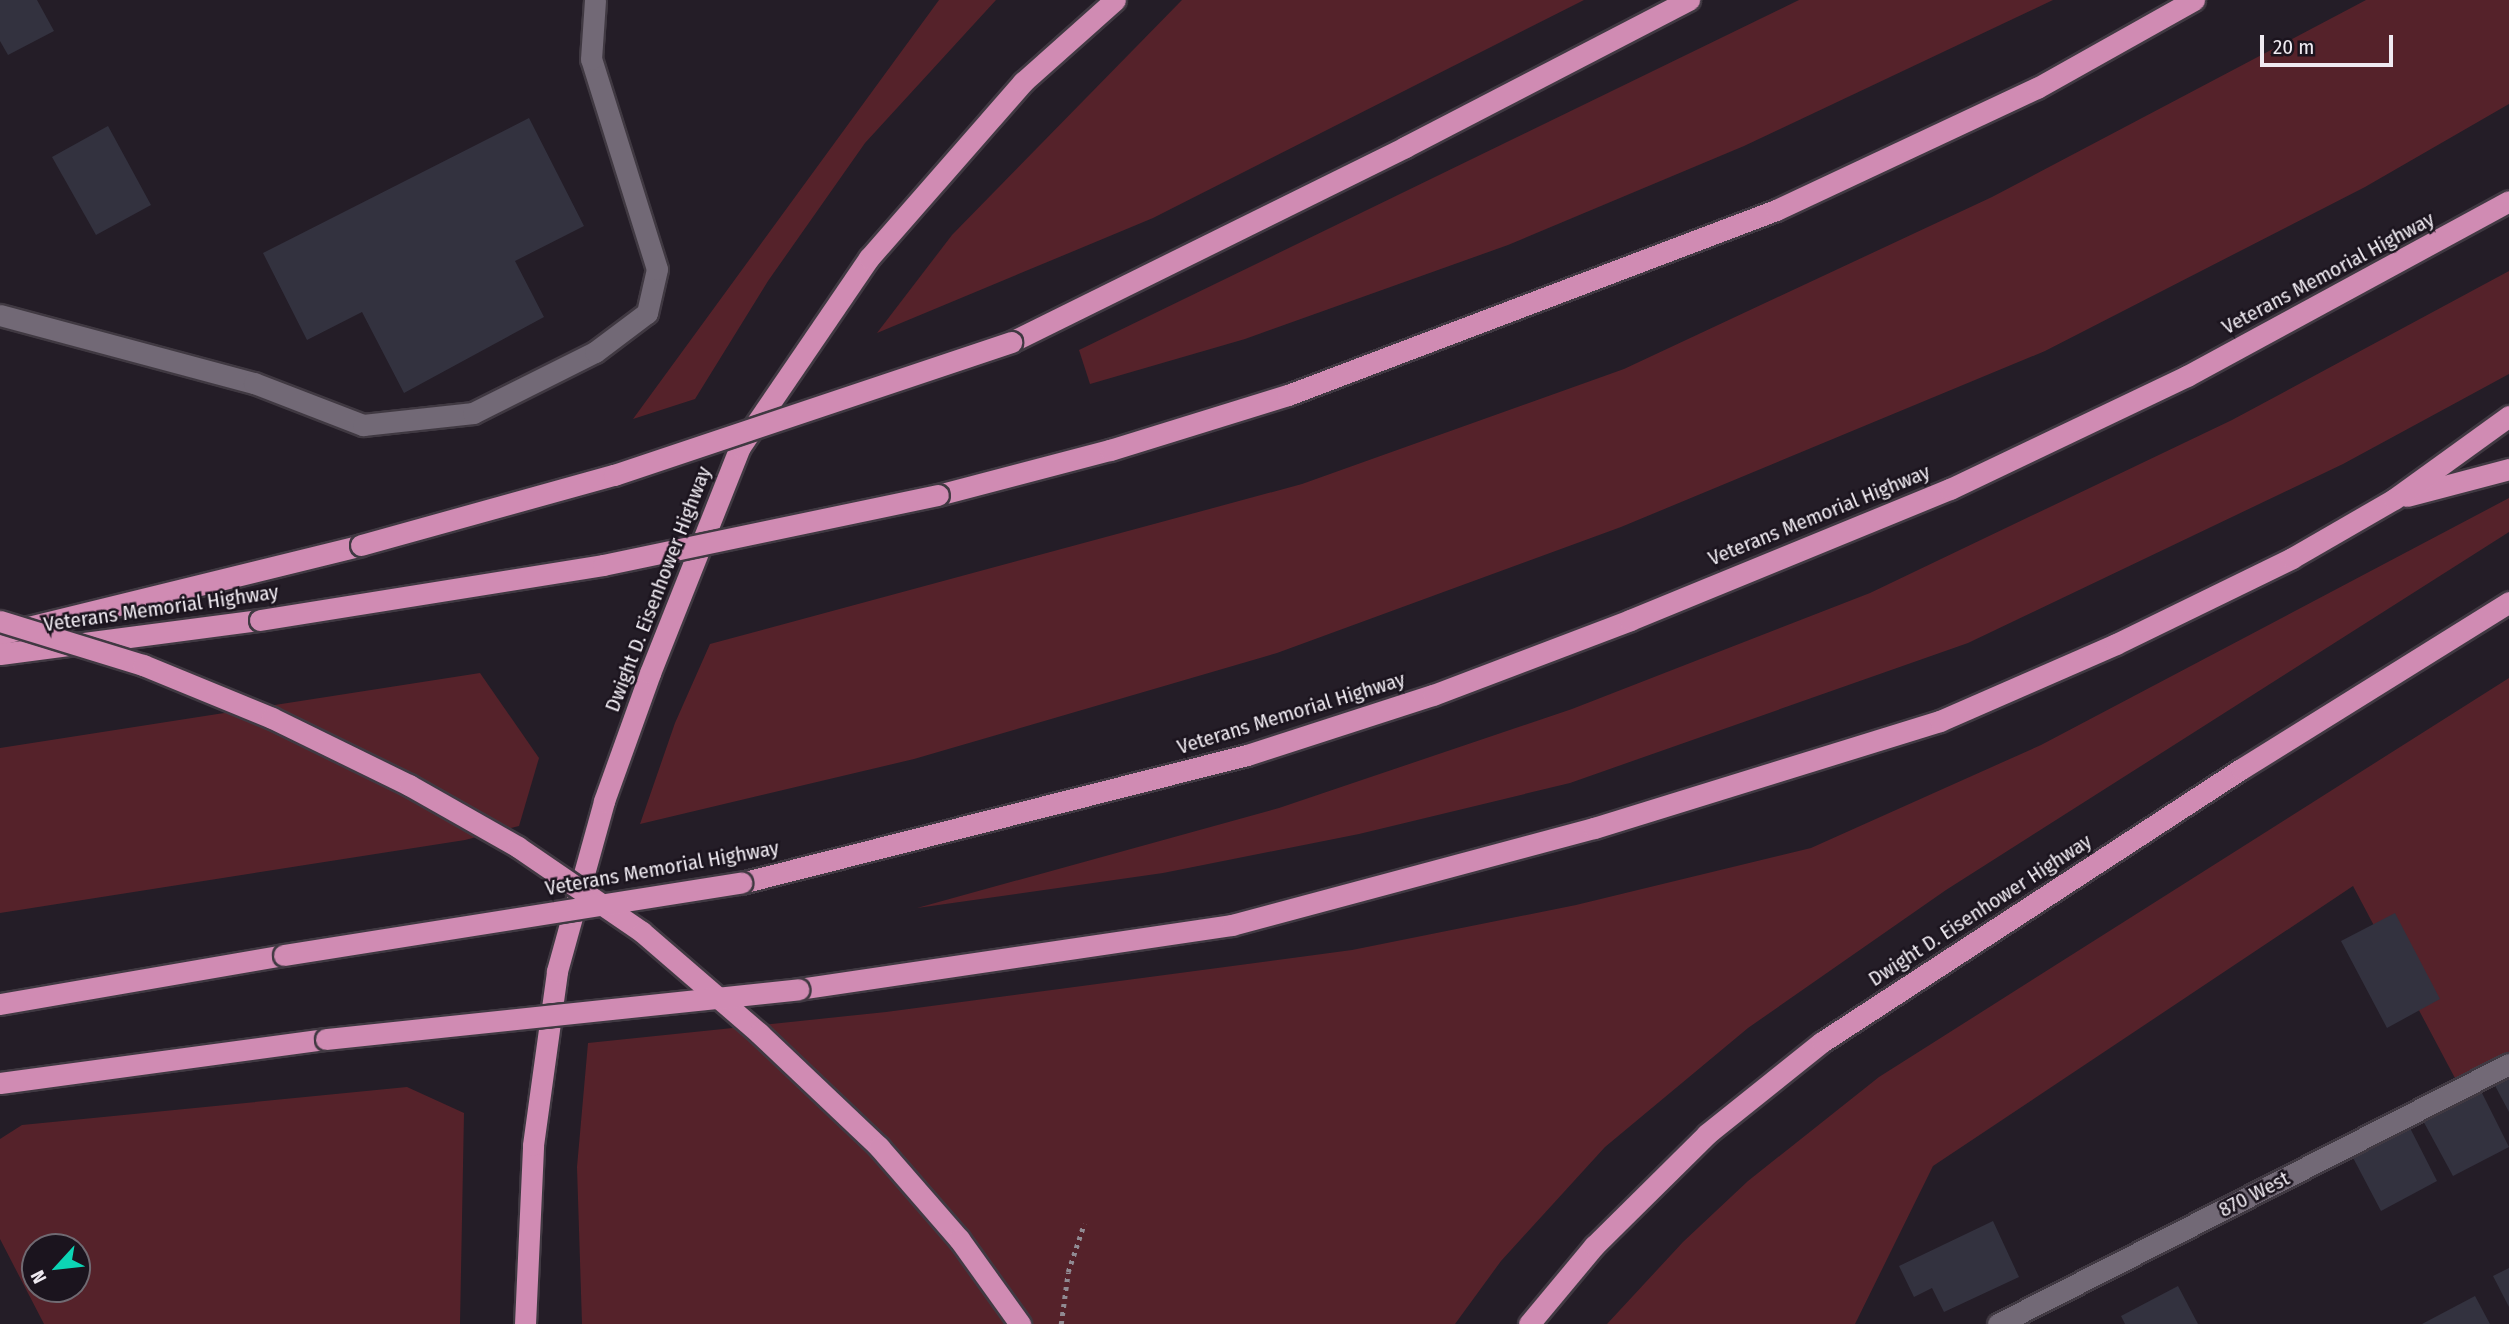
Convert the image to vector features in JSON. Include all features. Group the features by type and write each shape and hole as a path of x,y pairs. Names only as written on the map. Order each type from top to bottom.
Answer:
{"highway":[{"name":"Dwight D. Eisenhower Highway","path":"525,1324 533,1145 556,971 604,801 740,447 869,258 1023,82 1115,0"},
{"path":"0,634 361,545 614,475 807,414 1011,342 1405,147 1689,0"},
{"name":"Veterans Memorial Highway","path":"0,654 260,620 603,565 938,495 1111,450 1288,396 1763,215 2037,88 2194,0"},
{"name":"Veterans Memorial Highway","path":"0,1004 284,955 741,883 1247,755 1433,695 1950,489 2187,376 2431,246 2509,201"},
{"path":"10,1082 326,1039 798,989 1232,925 1628,818 1940,721 2116,644 2292,558 2394,499 2509,416"},
{"path":"2394,499 2509,469"},
{"name":"Dwight D. Eisenhower Highway","path":"1529,1324 1594,1246 1707,1134 1822,1042 2241,769 2509,602"},
{"path":"0,621 144,665 272,718 397,779 518,847 642,932 759,1033 879,1147 959,1238 1020,1324"}],"lane":[{"path":"0,315 254,383 363,425 473,413 595,352 647,313 657,268 624,177 591,59 594,0"},
{"name":"870 West","path":"1998,1324 2509,1064"}],"path":[{"path":"1060,1324 1068,1272 1084,1224"}],"shaded area":[{"path":"939,0 996,0 865,143 768,281 695,399 633,419"},
{"path":"1182,0 1584,0 1153,218 877,333 952,235"},
{"path":"1799,0 2053,0 1744,146 1508,245 1245,339 1090,384 1079,350"},
{"path":"2366,0 2509,0 2509,104 2365,187 2045,351 1621,527 1277,653 914,759 640,824 675,723 710,644 1302,484 1624,369 1992,197"},
{"path":"2509,271 2509,374 2343,464 1968,643 1570,783 1359,834 1163,873 917,908 1279,808 1572,709 1870,593 2232,420"},
{"path":"2509,498 2509,532 1946,890 1748,1028 1605,1147 1501,1261 1455,1324 582,1324 577,1167 588,1043 886,1012 1352,950 1576,905 1811,848 2041,745"},
{"path":"480,673 539,758 519,826 465,840 0,913 0,748"},
{"path":"2509,678 2509,1052 2456,1080 2353,886 1933,1166 1855,1324 1607,1324 1683,1242 1748,1181 1879,1077"},
{"path":"407,1087 464,1113 460,1324 44,1324 33,1303 91,1303 91,1233 21,1233 21,1280 0,1239 0,1139 22,1125"}],"building":[{"path":"0,0 37,0 54,31 8,55 0,41"},
{"path":"529,118 584,226 515,261 544,317 404,393 362,312 307,340 263,253"},
{"path":"108,126 151,205 96,235 52,157"},
{"path":"2395,913 2440,999 2387,1028 2341,941"},
{"path":"2509,1071 2509,1112 2492,1080"},
{"path":"2479,1087 2509,1147 2453,1176 2421,1117"},
{"path":"2407,1122 2437,1181 2381,1211 2350,1152"},
{"path":"1993,1221 2019,1277 1944,1312 1932,1288 1914,1297 1899,1266"},
{"path":"2509,1268 2509,1307 2493,1276"},
{"path":"2178,1286 2198,1324 2125,1324 2121,1316"},
{"path":"2475,1296 2490,1324 2422,1324"}]}
